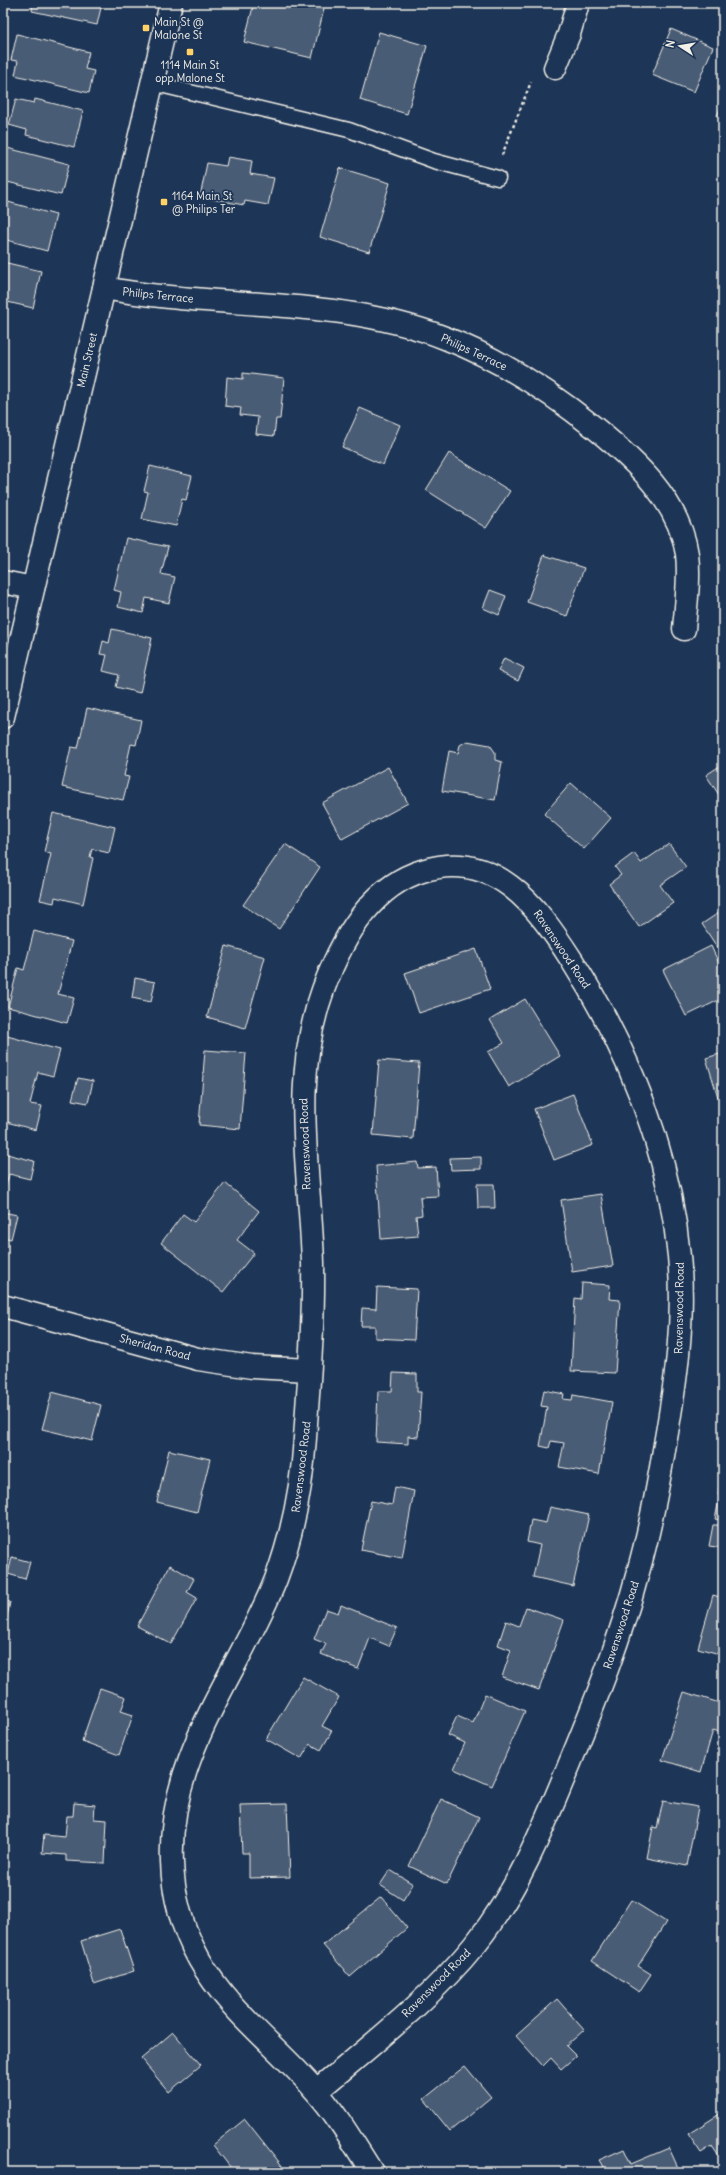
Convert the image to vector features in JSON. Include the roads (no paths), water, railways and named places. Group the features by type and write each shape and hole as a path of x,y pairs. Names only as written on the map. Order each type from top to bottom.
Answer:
{"street":[{"name":"Main Street","path":"3,717 171,3"},
{"path":"555,68 569,34 578,3"},
{"name":"Philips Terrace","path":"104,288 149,295 316,310 380,320 445,338 486,356 526,378 582,418 622,452 652,483 666,502 679,526 687,554 687,589 684,630"},
{"path":"3,582 33,588"},
{"name":"Ravenswood Road","path":"317,2091 382,2036 444,1978 470,1950 495,1917 516,1884 532,1852 596,1699 636,1581 654,1508 678,1364 681,1316 680,1258 671,1203 653,1132 636,1079 598,1004 543,918 520,893 496,877 483,872 460,867 433,868 407,877 384,892 363,915 352,930 334,964 318,1002 308,1047 303,1091 303,1141 312,1255 313,1293 301,1482 295,1516 286,1550 256,1624 197,1738 186,1766 177,1796 171,1844 175,1895 180,1915 195,1952 204,1968 220,1991 242,2016 317,2091 372,2172"},
{"name":"Sheridan Road","path":"3,1306 198,1359 252,1367 309,1370"}],"lane":[{"path":"152,83 349,130 434,161 498,178"}],"place":[{"name":"Main St @ Malone St","path":"146,28"},
{"name":"1114 Main St opp Malone St","path":"190,52"},
{"name":"1164 Main St @ Philips Ter","path":"164,202"}]}
